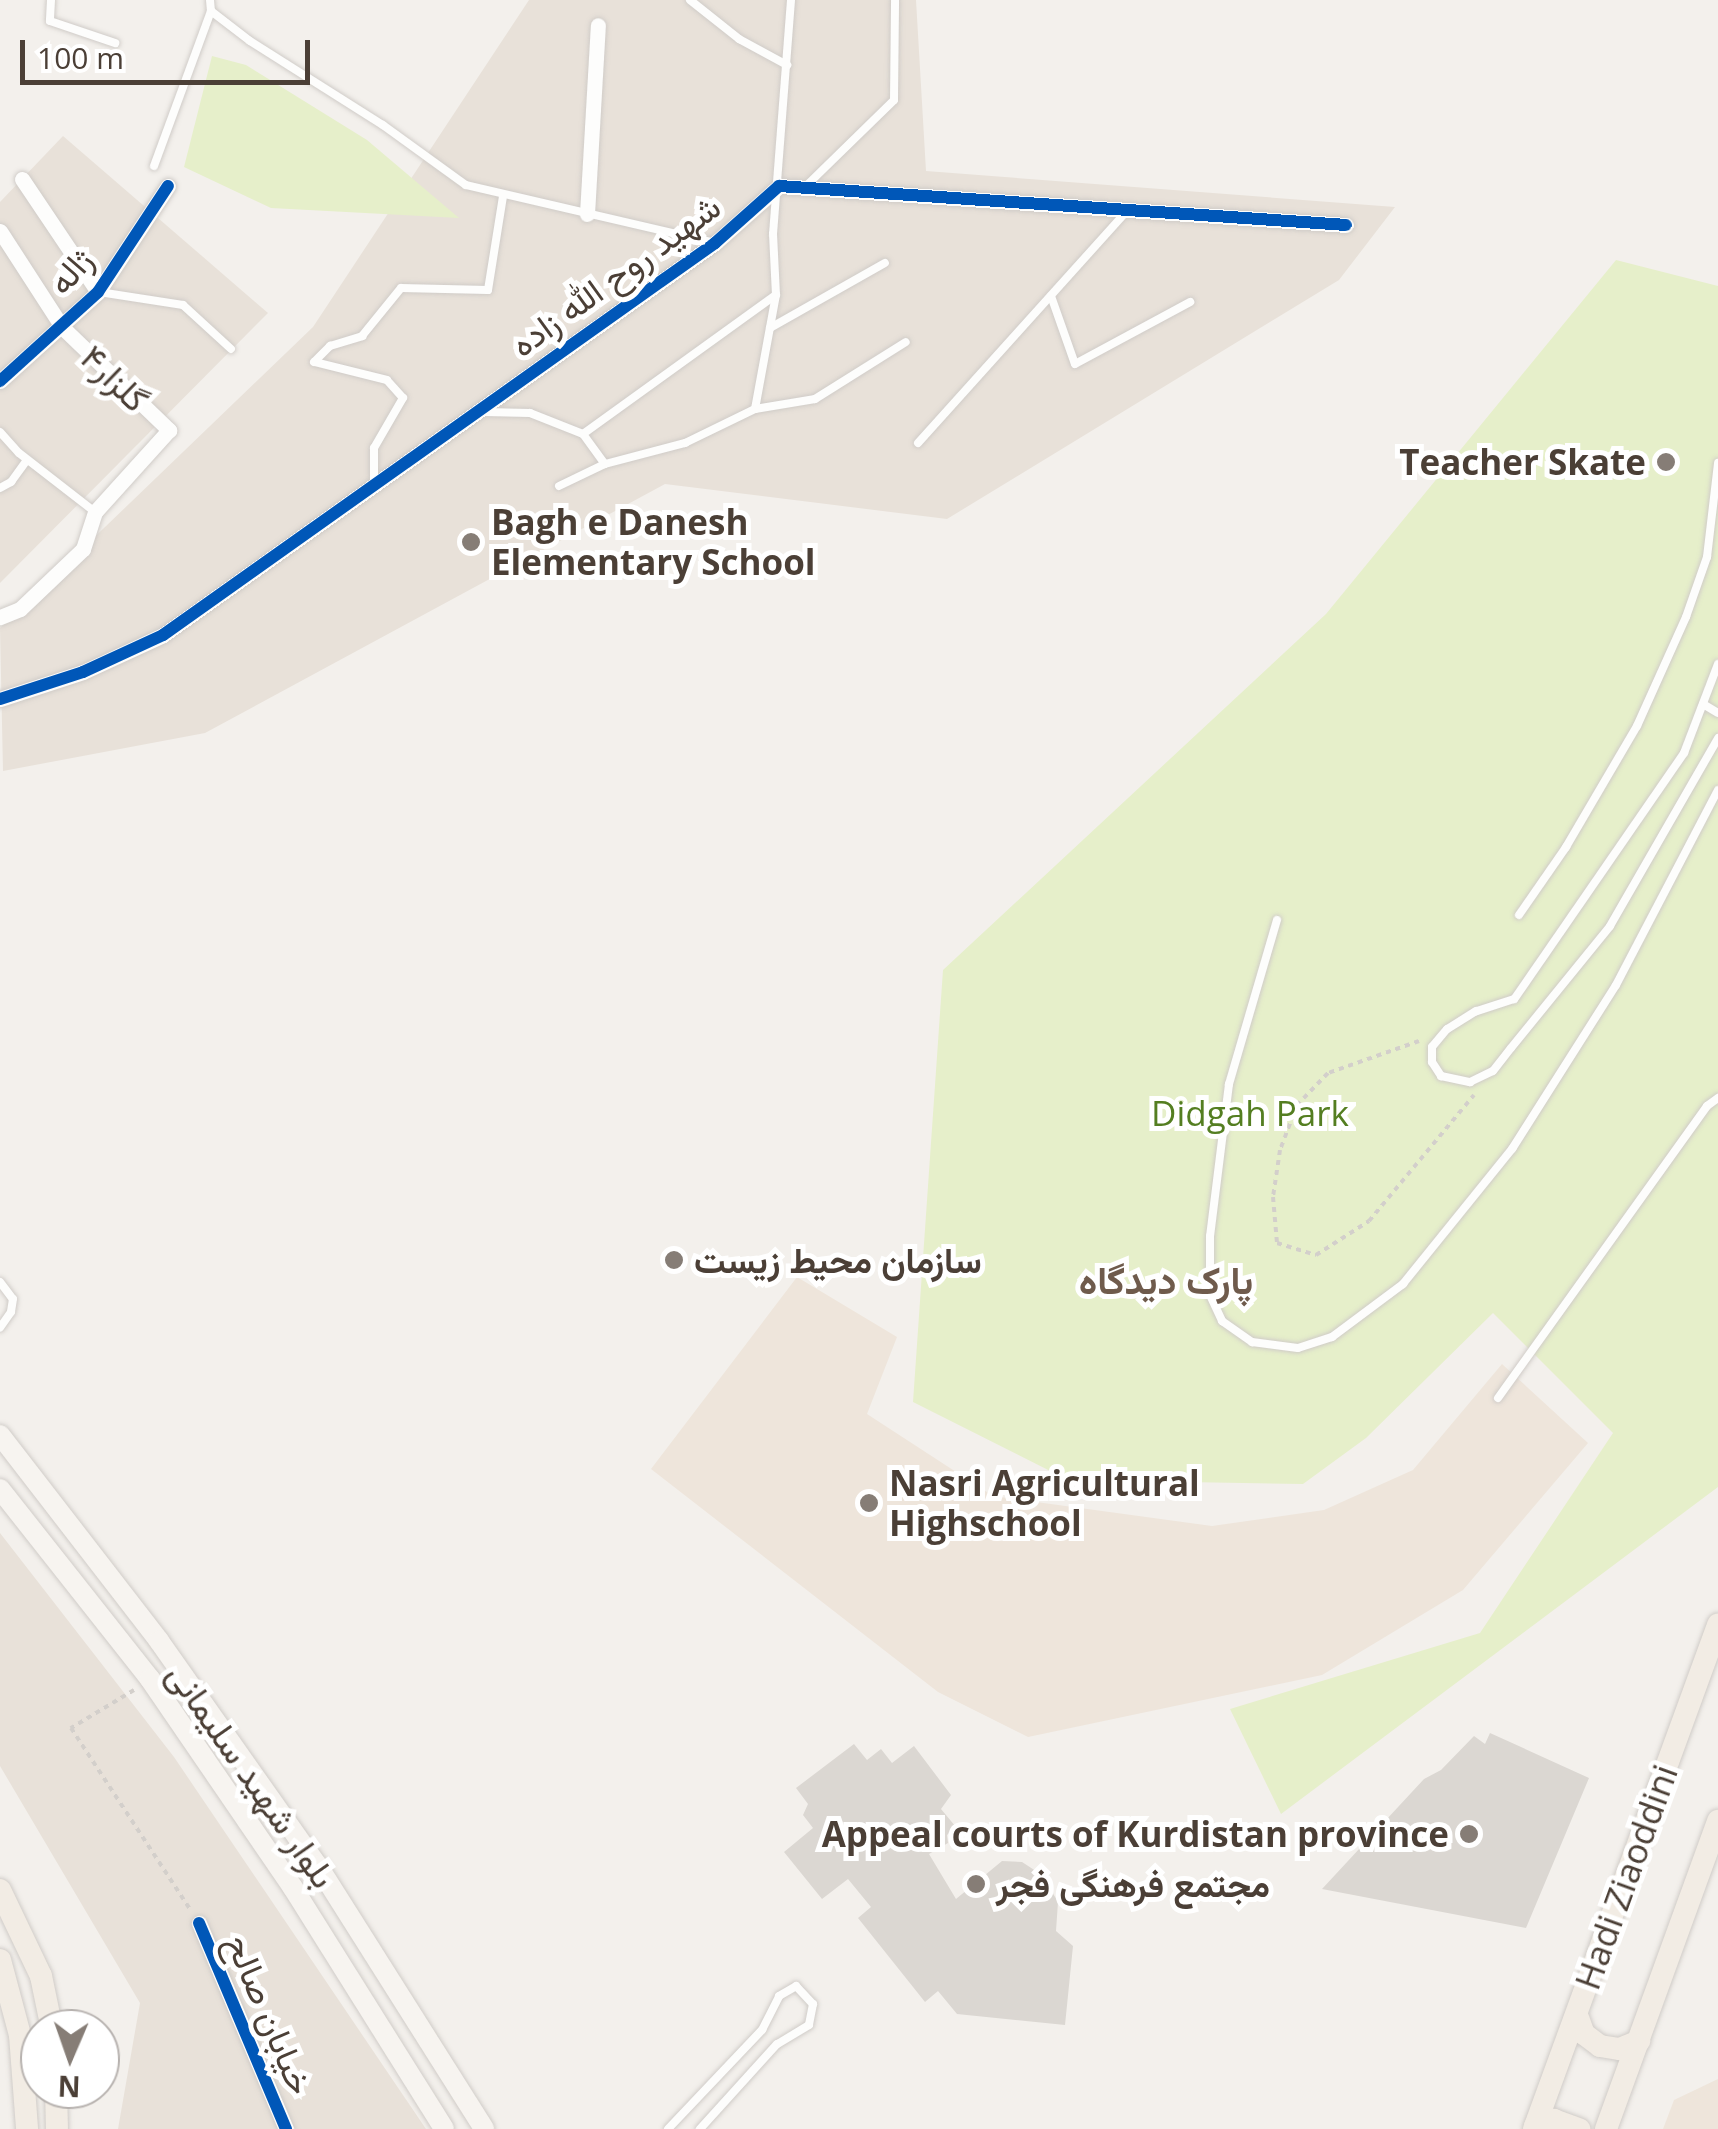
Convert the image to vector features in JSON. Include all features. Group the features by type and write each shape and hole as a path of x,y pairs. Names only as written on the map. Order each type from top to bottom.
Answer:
{"main road":[{"name":"بلوار شهید سلیمانی","path":"0,1435 159,1641 307,1850 484,2129"},
{"name":"بلوار شهید سلیمانی","path":"0,1489 150,1679 293,1888 444,2129"},
{"path":"61,1567 85,1548"},
{"name":"Hadi Ziaoddini","path":"1535,2128 1718,1626"},
{"name":"Hadi Ziaoddini","path":"1606,2129 1716,1829"},
{"path":"0,1890 41,1976 48,2009"},
{"path":"0,1960 20,2035 28,2129"},
{"path":"1577,2015 1584,2034 1600,2046 1620,2049 1638,2041"},
{"path":"406,2066 426,2067 432,2048"},
{"path":"431,2108 440,2089 459,2090"},
{"path":"1535,2128 1554,2120 1579,2129"}],"street":[{"path":"588,214 598,25"},
{"path":"22,179 98,292"},
{"name":"ژاله","path":"0,381 98,292 168,186"},
{"path":"780,186 1346,225"},
{"name":"شهید روح الله زاده","path":"0,699 83,672 163,636 715,243 780,186"},
{"name":"گلزار۴","path":"0,231 62,326 169,430 95,512"},
{"path":"0,617 20,609 83,549 95,512"},
{"name":"خیابان صالح","path":"199,1923 286,2129"}],"lane":[{"path":"51,0 50,21 115,43"},
{"path":"154,166 211,10 210,0"},
{"path":"690,0 738,38 787,65"},
{"path":"755,409 776,295 773,234 780,186 791,0"},
{"path":"805,187 894,100 895,0"},
{"path":"211,10 466,185 715,243"},
{"path":"374,486 374,448 403,398 387,380 314,362 330,346 362,336 401,288 488,290 504,196"},
{"path":"918,442 1128,210"},
{"path":"770,328 885,263"},
{"path":"98,292 183,305 231,349"},
{"path":"582,434 776,295"},
{"path":"1050,296 1075,364 1190,302"},
{"path":"558,486 605,464 684,444 755,409 815,399 906,342"},
{"path":"477,412 530,413 582,434 605,464"},
{"path":"0,432 27,460 95,512"},
{"path":"0,488 11,482 27,460"},
{"path":"1519,915 1566,847 1637,726 1686,617 1707,556 1718,463"},
{"path":"1718,664 1684,753 1514,1000 1476,1011 1447,1029 1432,1048 1432,1062 1441,1076 1470,1082 1492,1071 1610,926 1718,738"},
{"path":"1703,704 1718,713"},
{"path":"1277,920 1229,1084 1210,1236 1210,1295 1222,1322 1252,1342 1298,1348 1332,1337 1403,1284 1512,1148 1616,984 1718,790"},
{"path":"1498,1398 1707,1106 1718,1098"},
{"path":"0,1282 13,1298 11,1312 0,1328"},
{"path":"668,2129 762,2030 779,1996 796,1986 813,2004 809,2025 778,2044 700,2129"}],"path":[{"path":"1447,1029 1328,1073 1298,1105 1280,1150 1273,1197 1277,1243 1316,1254 1369,1221 1492,1071"}],"shaded area":[{"path":"529,0 916,0 926,171 1395,207 1339,280 947,519 665,484 205,733 3,771 0,628 313,327"},
{"path":"63,136 268,313 0,583 0,202"},
{"name":"Nasri Agricultural Highschool","path":"797,1277 897,1337 867,1414 993,1496 1212,1526 1324,1510 1413,1470 1502,1364 1588,1443 1463,1590 1322,1675 1028,1737 938,1692 651,1469"},
{"path":"0,1533 174,1757 426,2129 118,2129 140,2003 0,1766"},
{"path":"1718,2079 1718,2129 1663,2129 1674,2100"}],"green space":[{"path":"212,56 246,65 367,140 459,218 271,208 184,167"},
{"name":"Didgah Park","path":"1616,260 1718,286 1718,1487 1281,1814 1230,1709 1480,1633 1613,1433 1493,1313 1366,1438 1303,1484 1068,1480 913,1402 943,970 1326,614"}],"building":[{"name":"Appeal courts of Kurdistan province","path":"1490,1733 1589,1778 1526,1928 1322,1889 1424,1779 1441,1770 1474,1736 1485,1744"},
{"path":"854,1744 867,1760 881,1749 892,1763 914,1746 951,1795 941,1809 956,1827 947,1835 948,1843 929,1854 956,1899 1002,1861 1022,1862 1042,1875 1058,1902 1056,1931 1073,1946 1065,2025 957,2014 938,1991 925,2002 858,1918 871,1907 848,1879 822,1899 784,1852 813,1828 803,1815 808,1804 796,1788"}],"cycle path":[{"path":"0,381 98,292 168,186"},
{"path":"0,699 83,672 163,635 715,243 779,186 1346,225"},
{"path":"199,1923 286,2129"}],"place":[{"name":"Teacher Skate","path":"1666,462"},
{"name":"Bagh e Danesh Elementary School","path":"471,542"},
{"name":"سازمان محیط زیست","path":"674,1260"},
{"name":"Nasri Agricultural Highschool","path":"869,1503"},
{"name":"Appeal courts of Kurdistan province","path":"1469,1834"},
{"name":"مجتمع فرهنگی فجر","path":"976,1884"}],"district":[{"name":"پارک دیدگاه","path":"1166,1280"}]}
